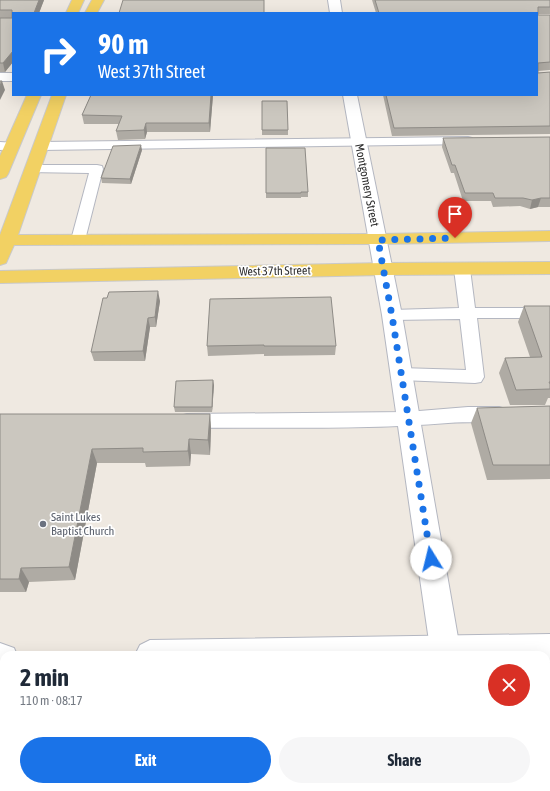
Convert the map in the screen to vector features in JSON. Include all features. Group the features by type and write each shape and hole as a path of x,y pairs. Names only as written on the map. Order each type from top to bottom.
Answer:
{"main road":[{"path":"72,12 78,0"},
{"path":"92,12 98,0"},
{"path":"334,0 336,12"},
{"path":"0,77 12,77"},
{"path":"0,174 6,146 33,96"},
{"path":"0,259 3,240 32,170 59,96"},
{"name":"Montgomery Street","path":"350,96 392,316 400,374 446,651"},
{"path":"3,240 378,240 550,236"},
{"name":"West 37th Street","path":"0,277 383,269 550,268"},
{"path":"472,651 550,648"}],"lane":[{"path":"41,146 480,141"},
{"path":"82,169 90,145"},
{"path":"32,170 97,169 78,240"},
{"path":"400,374 475,377 462,269"},
{"path":"392,316 468,313 550,313"},
{"path":"167,421 408,419 468,414 512,414"}],"building":[{"path":"0,0 39,0 34,12 12,12 12,10 0,10"},
{"path":"123,0 264,0 264,12 119,12"},
{"path":"375,0 550,0 550,7 538,7 538,12 379,12"},
{"path":"538,15 550,15 550,62 538,63"},
{"path":"0,18 12,18 12,52 3,63 0,63"},
{"path":"550,72 550,126 394,128 386,96 538,96 538,73"},
{"path":"91,96 211,96 209,123 146,123 144,130 116,131 122,116 82,115"},
{"path":"262,101 287,101 288,130 262,130"},
{"path":"550,137 550,198 532,200 523,198 495,198 493,193 465,193 455,165 452,165 443,138"},
{"path":"141,145 130,179 101,178 113,146"},
{"path":"266,148 305,148 308,192 266,193"},
{"path":"158,291 155,317 148,318 143,351 91,352 103,298 107,298 109,292"},
{"path":"331,297 336,346 207,346 210,299"},
{"path":"524,306 550,306 550,389 516,390 505,358 542,357"},
{"path":"213,380 212,407 174,407 176,381"},
{"path":"550,406 550,465 493,465 477,408"},
{"name":"Saint Lukes Baptist Church","path":"0,414 210,414 208,440 189,439 188,451 143,452 143,448 92,449 69,567 21,568 19,579 0,579"}],"place":[{"name":"Saint Lukes Baptist Church","path":"43,524"}],"route":[{"path":"431,559 400,374 392,316 378,240 455,238"}]}
